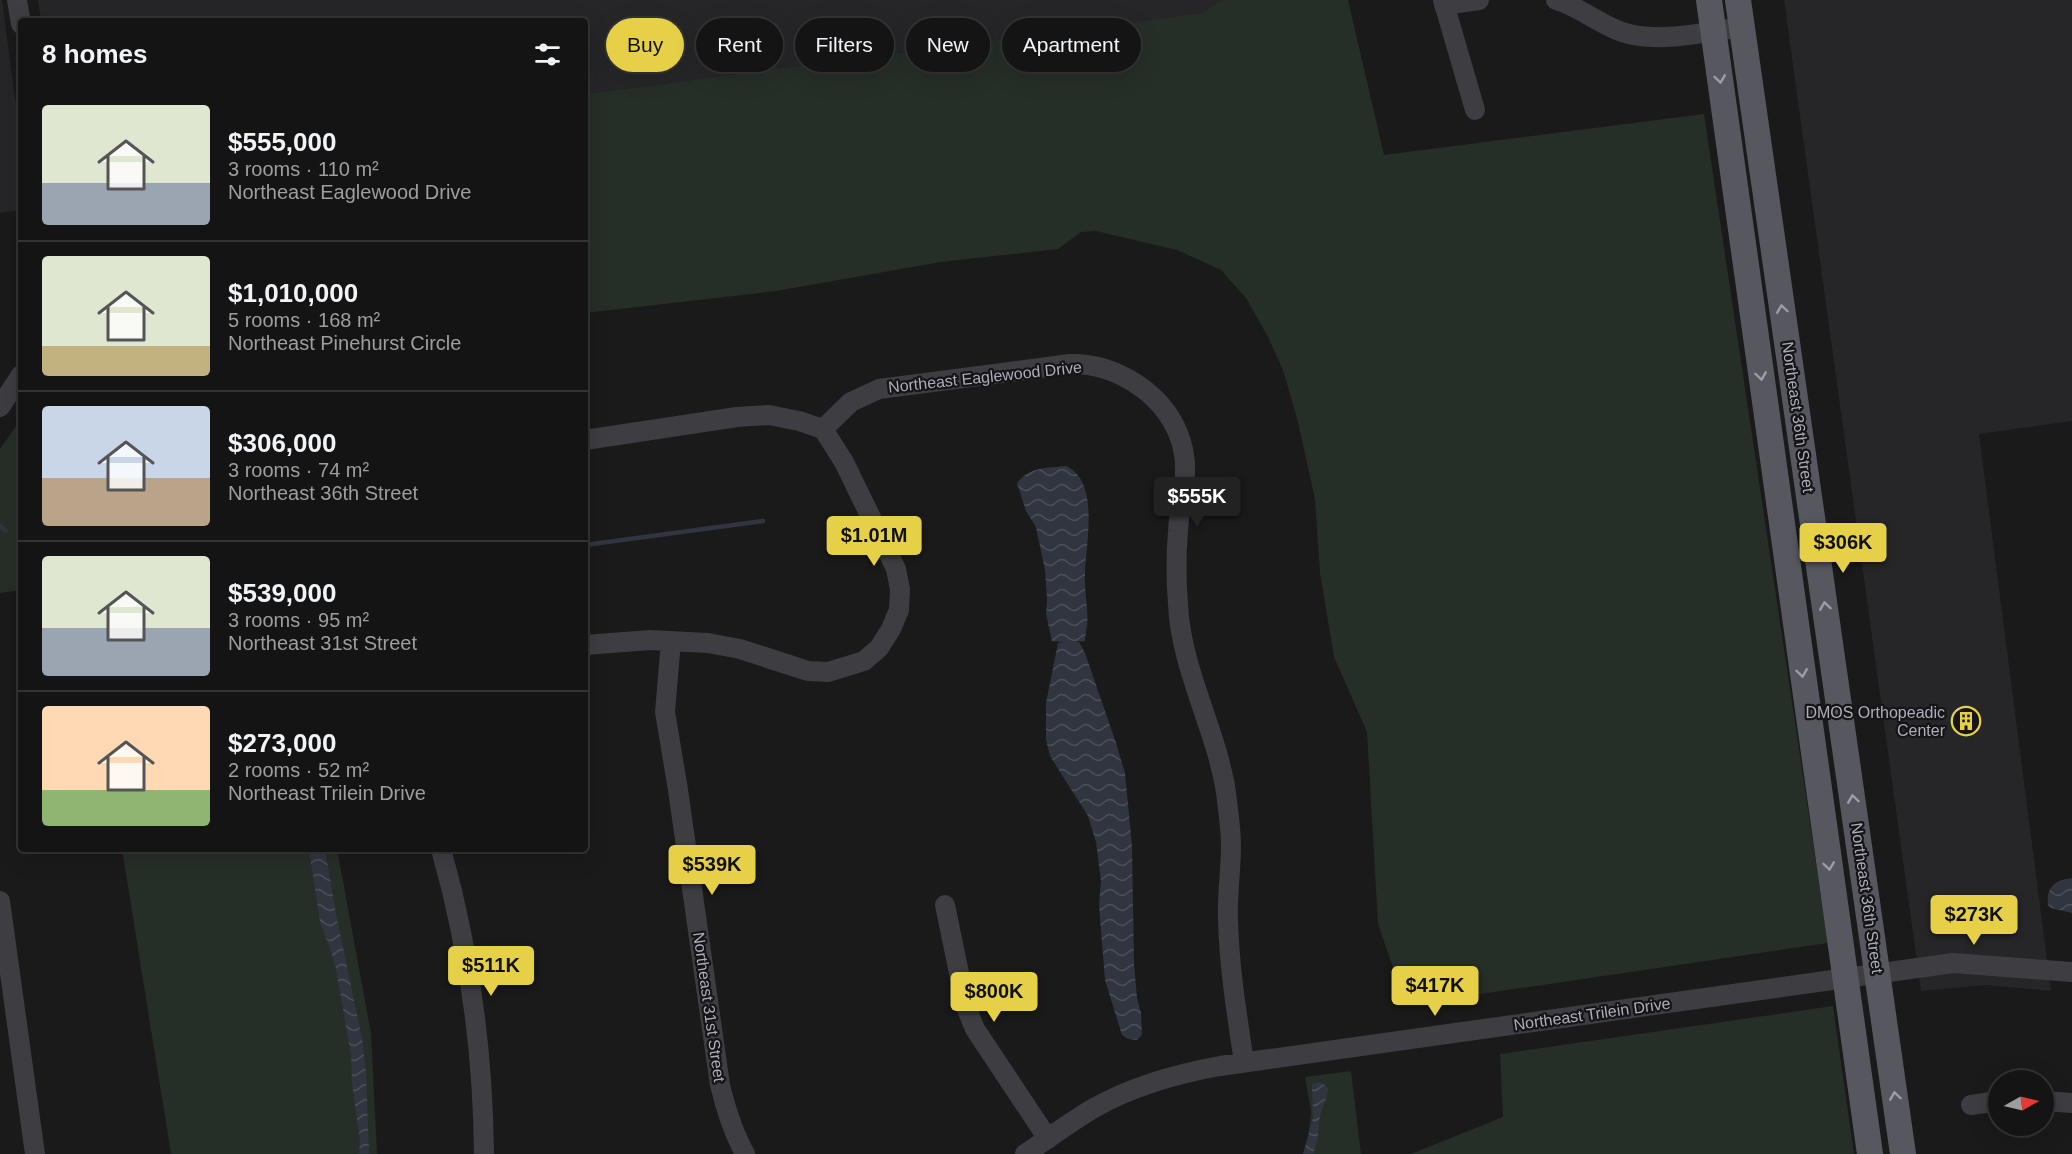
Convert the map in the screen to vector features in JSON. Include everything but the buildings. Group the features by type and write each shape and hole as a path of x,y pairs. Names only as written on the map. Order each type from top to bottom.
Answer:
{"main road":[{"name":"Northeast 36th Street","path":"1708,0 1870,1154"},
{"name":"Northeast 36th Street","path":"1738,0 1903,1154"}],"street":[{"path":"17,0 20,18"},
{"path":"1475,110 1444,2 1479,0"},
{"path":"1556,0 1624,33 1647,37 1741,27"},
{"name":"Northeast Eaglewood Drive","path":"823,429 851,402 879,389 1070,364 1113,371 1140,387 1168,414 1178,433 1186,466 1186,486 1178,530 1180,624 1193,682 1218,753 1228,810 1231,844 1229,953 1244,1062"},
{"path":"10,399 18,382"},
{"path":"588,440 737,417 769,415 792,419 823,429 844,462 896,569 900,589 899,610 879,648 864,662 828,672 808,671 740,649 708,643 650,640 588,645"},
{"name":"Northeast 31st Street","path":"671,641 664,712 678,790 720,1085 735,1137 745,1154"},
{"path":"442,852 470,979 479,1054 484,1154"},
{"path":"0,901 35,1154"},
{"path":"945,905 966,1006 975,1029 1048,1139"},
{"name":"Northeast Trilein Drive","path":"1025,1154 1094,1108 1146,1084 1183,1073 1244,1062 1953,963 2072,972"},
{"path":"1971,1105 1988,1102"},
{"path":"2054,1102 2072,1103"}],"shaded area":[{"path":"0,0 2,0 18,121 18,210 0,213"},
{"path":"38,0 1221,0 1202,13 1141,21 1141,18 1002,18 1002,39 990,41 990,18 906,18 906,52 894,53 894,18 795,18 795,66 783,68 783,18 696,18 696,72 753,72 588,94 588,18 41,18"},
{"path":"1221,0 1348,0 1384,155 1704,114 1828,943 1406,1005 1378,924 1367,732 1334,657 1320,573 1315,499 1298,422 1283,370 1268,337 1246,298 1221,270 1177,250 1096,231 1081,232 1058,249 941,262 776,291 588,313 588,94 753,72 783,72 783,68 795,66 795,72 894,72 894,53 906,52 906,72 990,72 990,41 1002,39 1002,72 1141,72 1141,21 1202,13"},
{"path":"1784,0 2072,0 2072,421 1979,434 2051,991 1985,985 1921,991"},
{"path":"18,423 18,590 0,593 0,449"},
{"path":"122,852 338,852 371,1033 377,1154 171,1154"},
{"path":"1833,1006 1854,1154 1411,1154 1503,1117 1500,1054"},
{"path":"1351,1071 1361,1154 1306,1154 1311,1112 1305,1077"}],"water":[{"path":"1066,466 1077,474 1084,486 1089,515 1085,581 1087,627 1085,641 1073,642 1079,642 1085,653 1125,773 1132,846 1134,964 1142,1035 1137,1040 1128,1039 1122,1035 1105,980 1099,905 1101,881 1096,842 1088,816 1050,756 1046,740 1046,703 1058,643 1063,642 1052,641 1046,614 1045,570 1036,527 1026,511 1017,483 1033,471"},
{"path":"309,852 326,852 362,1039 366,1072 369,1154 359,1154 360,1141 352,1083 351,1055 336,969 320,922"},
{"path":"2072,878 2072,913 2051,908 2048,905 2050,889 2056,883"},
{"path":"1321,1082 1328,1088 1328,1092 1320,1116 1317,1143 1313,1154 1303,1154 1313,1118 1312,1084"}],"waterway":[{"path":"588,545 763,521"},
{"path":"0,526 6,531"}],"place":[{"name":"DMOS Orthopeadic Center","path":"1966,721"}]}
